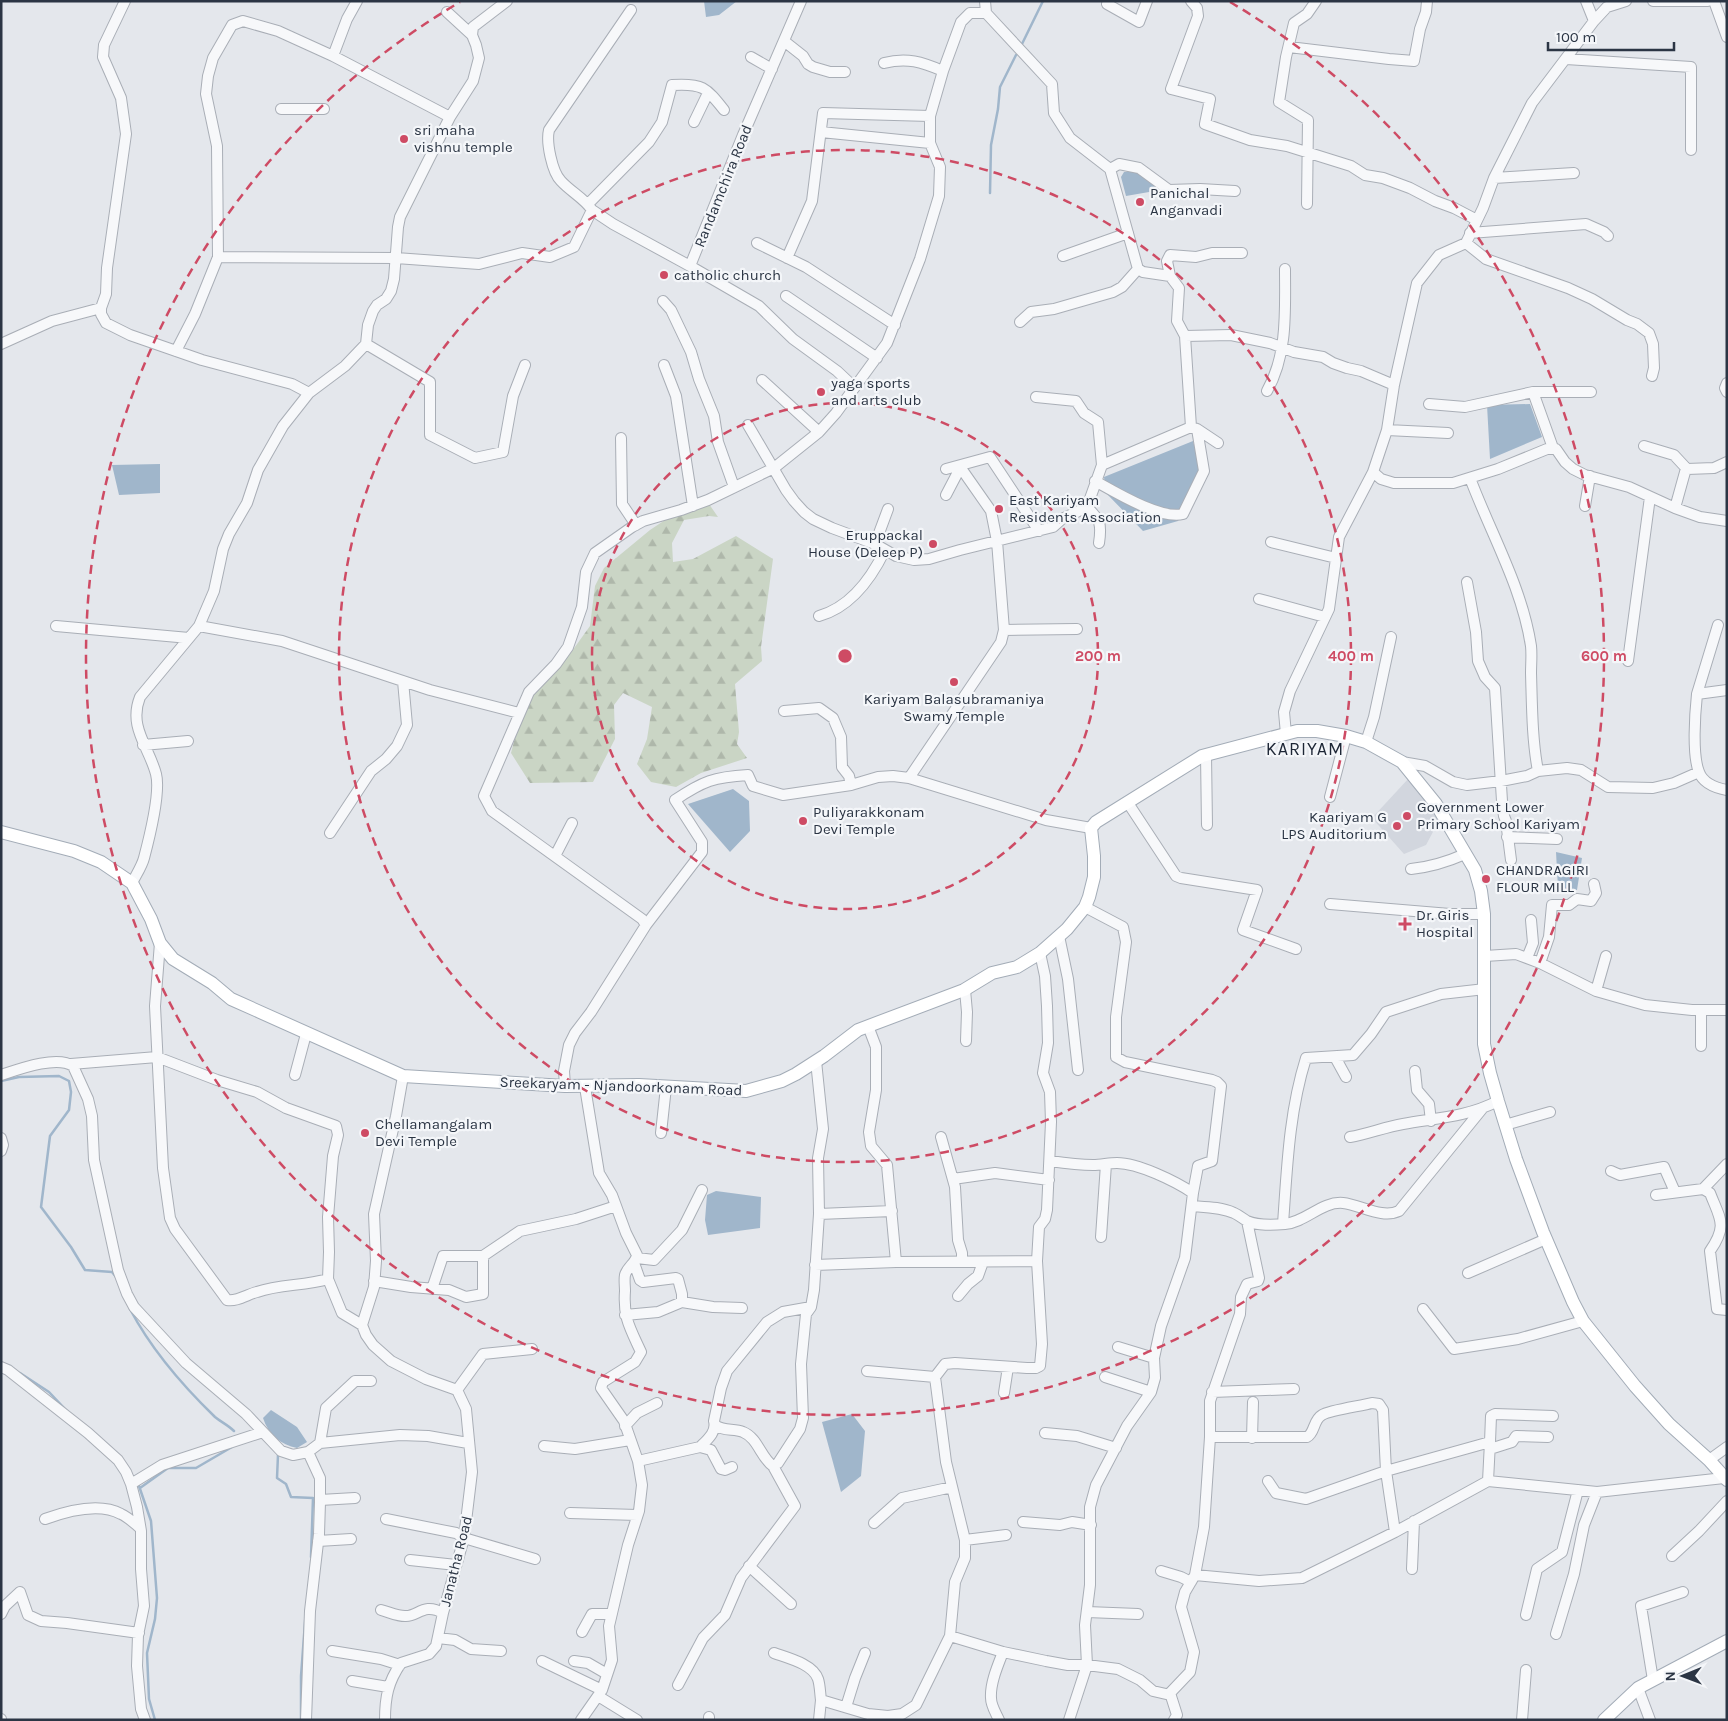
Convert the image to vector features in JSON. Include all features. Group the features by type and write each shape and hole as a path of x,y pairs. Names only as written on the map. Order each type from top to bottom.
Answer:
{"main road":[{"path":"1091,828 1108,813 1128,803 1206,755 1297,731 1317,731 1346,736 1366,742 1402,762 1436,804 1475,870 1481,891 1484,914 1484,1044 1505,1125 1546,1239 1583,1321 1602,1347 1663,1418 1710,1460 1725,1479"},
{"name":"Sreekaryam - Njandoorkonam Road","path":"1,832 74,851 101,862 132,882 151,919 160,943 173,959 212,983 231,999 403,1076 585,1087 639,1085 746,1091 782,1081 816,1061 858,1030 965,990 992,973 1017,968 1040,953 1059,936 1085,906 1089,897 1094,878 1091,828"},
{"path":"1604,1720 1638,1688 1727,1641"}],"street":[{"path":"126,1 104,45 103,57 120,98 126,134 107,268 106,294 101,314 106,323 130,335 202,360 292,384 309,393"},
{"path":"333,56 347,19 357,1"},
{"path":"472,35 473,27 507,1"},
{"name":"Randamchira Road","path":"801,1 690,266 759,306 793,339 837,370 854,387"},
{"path":"985,1 986,13 1052,84 1054,113 1070,138 1110,169 1138,269 1143,272 1170,276"},
{"path":"1107,4 1139,22 1146,1"},
{"path":"1190,1 1197,8 1198,16 1171,89 1210,100 1205,124 1250,140 1287,146 1351,166 1365,175 1383,178 1410,188 1477,220"},
{"path":"1307,204 1308,120 1279,102 1294,23 1307,14 1316,1"},
{"path":"1289,47 1414,61 1427,1"},
{"path":"1586,1 1594,21"},
{"path":"1286,734 1284,712 1290,691 1329,609 1338,537 1373,472 1387,430 1394,385 1417,283 1439,255 1466,243 1494,178 1532,103 1594,21 1607,7 1626,1"},
{"path":"1653,1 1708,1"},
{"path":"1714,1 1727,36"},
{"path":"631,10 549,130 548,146 559,180 590,207 613,224 690,266"},
{"path":"132,882 144,860 156,795 156,776 136,727 137,705 140,697 199,626 214,591 223,549 229,534 247,503 258,470 290,415 309,393 345,366 366,344 368,325 373,311 377,305 386,299 391,291 394,279 400,216 450,117 472,81 478,67 478,51 472,35 447,12"},
{"path":"646,925 642,920 492,810 484,796 528,692 556,664 568,647 582,607 586,572 595,554 643,521 693,506 774,468 819,432 836,413 887,343 920,259 939,196 940,166 930,143 930,116 943,71 961,22 970,13 986,13"},
{"path":"176,351 195,314 218,257 217,146 206,94 213,58 232,25 243,21 278,31 333,56 450,117"},
{"path":"784,41 803,56 808,64 813,67 830,72 845,72"},
{"path":"751,57 772,68"},
{"path":"1566,59 1691,67 1691,150"},
{"path":"884,63 893,60 918,61 943,71"},
{"path":"218,257 396,258 480,264 522,253 550,257 574,247 590,207 649,142 662,122 672,85 688,84 701,86 724,110"},
{"path":"694,122 708,93"},
{"path":"281,109 324,109"},
{"path":"787,258 812,201 823,113 930,116"},
{"path":"820,132 930,143"},
{"path":"1110,169 1118,164 1139,168 1169,190 1235,191"},
{"path":"1494,178 1574,173"},
{"path":"1470,233 1586,224 1604,232 1608,236"},
{"path":"1063,256 1128,233"},
{"path":"757,243 806,267 895,325"},
{"path":"1466,243 1486,258 1568,288 1637,324 1649,333 1653,344 1654,368 1652,376"},
{"path":"1095,482 1136,503 1160,512 1177,515 1183,514 1204,471 1194,428 1185,336 1177,321 1179,288 1170,276 1167,261 1170,255 1196,257 1212,253 1242,253"},
{"path":"1020,322 1031,312 1054,309 1114,292 1122,287 1138,269"},
{"path":"1267,391 1275,376 1283,347 1285,269"},
{"path":"786,296 877,358"},
{"path":"663,301 671,310 692,352 699,379 714,416 718,442 734,487"},
{"path":"1,344 52,321 101,308"},
{"path":"1185,336 1231,335 1270,343 1294,352 1324,358 1340,366 1361,371 1394,385"},
{"path":"366,344 430,382 430,435 475,458 503,452 513,396 525,365"},
{"path":"664,365 676,396 693,506"},
{"path":"762,380 819,432"},
{"path":"1727,383 1725,388 1727,392"},
{"path":"1533,392 1553,448"},
{"path":"1429,404 1465,407 1533,392 1591,392"},
{"path":"748,426 794,501 813,519 875,544 906,559 929,559 1039,531 1087,507 1102,465 1098,422 1084,413 1076,402 1036,397"},
{"path":"1194,428 1218,443"},
{"path":"1102,465 1194,428"},
{"path":"1387,430 1448,433"},
{"path":"621,438 622,504 636,525"},
{"path":"1644,446 1674,455 1687,469 1714,468 1727,462"},
{"path":"1373,472 1381,479 1394,483 1453,483 1498,469 1547,448 1553,448 1558,450 1565,462 1573,469 1623,485 1700,517 1727,521"},
{"path":"946,469 990,457 1039,531"},
{"path":"1676,508 1687,469"},
{"path":"909,778 1002,642 1004,630 997,541 991,511 963,471 958,472 954,476 946,495"},
{"path":"1585,506 1590,476"},
{"path":"1470,478 1513,580 1525,617 1531,648 1534,751 1538,771"},
{"path":"1628,662 1650,497"},
{"path":"1087,507 1100,522 1101,532 1098,543"},
{"path":"875,544 888,509"},
{"path":"1272,542 1336,558"},
{"path":"819,616 833,612 854,596 874,571 885,550"},
{"path":"1467,582 1476,632 1478,661 1485,677 1496,688 1502,800 1510,860"},
{"path":"1259,599 1325,617"},
{"path":"1718,625 1698,694 1695,728 1696,758 1699,772 1713,786 1727,790"},
{"path":"56,626 189,638"},
{"path":"199,626 282,641 430,690 519,713"},
{"path":"1004,630 1077,629"},
{"path":"1366,742 1374,717 1391,637"},
{"path":"330,833 370,771 386,759 397,746 407,725 403,681"},
{"path":"1698,694 1727,690"},
{"path":"784,711 819,708 833,718 841,737 842,767 849,776 851,785"},
{"path":"1330,797 1346,736"},
{"path":"143,745 188,741"},
{"path":"1206,755 1207,825"},
{"path":"1402,762 1425,766 1460,784 1501,781 1557,768 1581,770 1608,787 1653,788 1674,783 1699,772"},
{"path":"565,1086 564,1071 568,1046 575,1033 591,1012 646,925 702,852 702,842 675,800 696,785 723,776 748,775 753,786 783,795 851,785 878,777 894,776 909,778 1046,820 1091,828"},
{"path":"1128,803 1176,876 1257,890 1242,930 1296,948"},
{"path":"555,856 572,823"},
{"path":"1507,837 1557,839"},
{"path":"1411,869 1430,868 1465,854"},
{"path":"1540,963 1549,937 1552,905 1568,904 1577,900 1590,901 1596,894 1594,884"},
{"path":"1330,904 1450,914 1484,914"},
{"path":"1069,1720 1086,1665 1085,1625 1090,1584 1090,1507 1096,1485 1127,1426 1151,1392 1154,1378 1154,1358 1166,1309 1186,1258 1198,1166 1212,1161 1220,1086 1212,1080 1124,1062 1116,1056 1116,1017 1126,942 1124,930 1085,906"},
{"path":"1527,958 1533,943 1531,920"},
{"path":"1059,936 1068,979 1078,1070"},
{"path":"160,943 155,1006 157,1057 163,1168 170,1218 175,1230 224,1297 230,1301 277,1286 307,1284 328,1279"},
{"path":"821,1700 883,1718 902,1714 916,1705 950,1636 955,1582 965,1558 965,1540 946,1462 935,1377 945,1364 955,1362 1008,1367 1036,1368 1040,1366 1042,1344 1037,1261 1039,1227 1045,1219 1047,1210 1051,1122 1050,1092 1043,1073 1048,1042 1048,1006 1040,953"},
{"path":"1485,956 1516,954 1540,963 1596,991 1645,1005 1668,1008 1727,1010"},
{"path":"1596,991 1606,956"},
{"path":"1283,1224 1291,1129 1299,1080 1306,1058 1353,1055 1386,1012 1441,994 1485,989"},
{"path":"965,990 967,1012 966,1041"},
{"path":"1701,1010 1701,1046"},
{"path":"868,1026 876,1047 876,1090 869,1132 871,1146 887,1165 896,1262"},
{"path":"295,1075 306,1034"},
{"path":"1,1075 47,1063 71,1064 157,1057 217,1080 257,1092 286,1108 336,1126 338,1135 333,1156 328,1207 328,1279 342,1313 362,1324"},
{"path":"1335,1057 1346,1077"},
{"path":"773,1466 778,1463 796,1436 803,1418 802,1364 806,1314 811,1307 815,1265 819,1214 818,1158 823,1129 816,1061"},
{"path":"71,1064 76,1068 88,1099 92,1116 94,1160 97,1176 118,1270 127,1294 134,1306 186,1363 246,1414 281,1451 293,1455 308,1452 320,1442 400,1436 428,1436 468,1443"},
{"path":"1415,1071 1417,1090 1429,1104 1431,1121"},
{"path":"403,1076 393,1132 374,1214 376,1260 374,1281 362,1324 366,1335 373,1345 391,1361 426,1379 457,1390 483,1354 532,1349"},
{"path":"585,1087 600,1173 612,1195 636,1260 640,1280 644,1282 676,1278 679,1281 682,1302"},
{"path":"661,1133 666,1087"},
{"path":"1350,1137 1368,1134 1382,1128 1456,1116 1482,1109 1498,1101"},
{"path":"1192,1206 1212,1207 1234,1212 1247,1221 1257,1224 1283,1224 1301,1219 1333,1204 1343,1203 1391,1214 1399,1211 1482,1109"},
{"path":"1505,1125 1550,1112"},
{"path":"941,1137 953,1179 962,1262"},
{"path":"1,1138 3,1145 1,1150"},
{"path":"1050,1161 1089,1165 1118,1163 1145,1170 1173,1181 1193,1193"},
{"path":"1101,1237 1106,1164"},
{"path":"1704,1189 1727,1164"},
{"path":"1611,1171 1620,1175 1664,1168 1675,1192"},
{"path":"953,1179 995,1173 1049,1180"},
{"path":"1656,1195 1704,1189 1710,1192 1722,1223 1720,1237 1710,1251 1710,1262 1717,1309 1727,1310"},
{"path":"636,1260 654,1260 682,1230 702,1190"},
{"path":"432,1289 444,1256 483,1256 520,1231 576,1219 616,1206"},
{"path":"819,1214 892,1211"},
{"path":"950,1636 1003,1652 1068,1665 1118,1669 1140,1680 1153,1691 1166,1694 1170,1693 1190,1672 1194,1652 1181,1607 1185,1592 1193,1579 1204,1527 1210,1437 1209,1409 1212,1392 1240,1314 1241,1296 1247,1284 1258,1281 1259,1278 1247,1221"},
{"path":"1468,1273 1546,1239"},
{"path":"374,1281 449,1290 466,1296 483,1294 483,1256"},
{"path":"581,1720 600,1693 612,1660 609,1626 628,1545 638,1515 642,1484 638,1460 624,1421 601,1388 603,1382 635,1362 641,1352 627,1324 625,1315 625,1277 627,1271 636,1260"},
{"path":"815,1265 896,1262 1037,1261"},
{"path":"958,1296 978,1276 983,1262"},
{"path":"625,1315 658,1312 682,1302 713,1307 742,1308"},
{"path":"700,1447 709,1438 715,1426 714,1421 721,1388 727,1371 748,1344 767,1322 783,1312 811,1307"},
{"path":"1422,1309 1454,1349 1518,1339 1583,1321"},
{"path":"1118,1347 1154,1358"},
{"path":"1,1367 8,1370 111,1453 118,1460 131,1484 140,1528 144,1606 139,1633 137,1666 141,1709 145,1720"},
{"path":"1004,1393 1008,1367"},
{"path":"867,1371 935,1377"},
{"path":"1105,1378 1151,1392"},
{"path":"320,1442 326,1408 356,1380 371,1380"},
{"path":"1212,1392 1294,1389"},
{"name":"Janatha Road","path":"400,1665 401,1663 429,1654 436,1646 443,1613 464,1538 472,1472 466,1409 457,1390"},
{"path":"1252,1438 1253,1402"},
{"path":"625,1426 637,1412 657,1403"},
{"path":"1210,1437 1308,1436 1312,1433 1317,1419 1322,1414 1372,1403 1379,1404 1383,1410 1386,1471 1394,1532"},
{"path":"1488,1480 1491,1416 1495,1414 1553,1416"},
{"path":"678,1685 703,1638 725,1615 740,1578 795,1506 773,1466 757,1444 745,1433 720,1429 715,1426"},
{"path":"131,1484 162,1464 263,1432"},
{"path":"1045,1433 1077,1436 1116,1448"},
{"path":"1268,1481 1276,1493 1306,1499 1386,1471 1490,1445 1512,1442 1516,1436 1548,1437"},
{"path":"544,1446 576,1449 630,1440"},
{"path":"638,1460 700,1447 711,1450 721,1469 724,1470 732,1467"},
{"path":"1710,1460 1727,1447"},
{"path":"306,1720 310,1611 318,1541 320,1500 320,1478 308,1452"},
{"path":"1161,1571 1193,1579 1259,1581 1302,1578 1394,1532 1488,1480 1597,1492 1725,1479"},
{"path":"874,1523 902,1498 952,1487"},
{"path":"1526,1616 1537,1569 1562,1552 1578,1490"},
{"path":"1556,1634 1574,1574 1584,1524 1597,1492"},
{"path":"320,1500 355,1498"},
{"path":"1672,1556 1727,1502"},
{"path":"45,1519 86,1509 98,1509 121,1514 140,1528"},
{"path":"570,1512 638,1515"},
{"path":"386,1519 456,1533 464,1538 534,1559"},
{"path":"1412,1569 1414,1521"},
{"path":"1023,1522 1060,1525 1072,1522 1091,1525"},
{"path":"965,1540 1006,1535"},
{"path":"318,1541 352,1539"},
{"path":"410,1560 456,1564"},
{"path":"749,1566 791,1604"},
{"path":"1,1614 5,1606 20,1592 28,1615 41,1621 139,1633"},
{"path":"1653,1680 1642,1606 1683,1592"},
{"path":"381,1610 407,1616 422,1609 437,1610 443,1613"},
{"path":"1087,1612 1138,1614"},
{"path":"582,1632 592,1614 612,1614"},
{"path":"438,1638 455,1640 471,1649 501,1652"},
{"path":"332,1651 381,1659 400,1665 388,1687 385,1720"},
{"path":"774,1652 797,1661 810,1669 818,1678 821,1700 819,1720"},
{"path":"999,1720 992,1705 991,1690 1003,1652"},
{"path":"846,1707 865,1653"},
{"path":"574,1660 588,1663 607,1674"},
{"path":"542,1662 600,1693 637,1720"},
{"path":"1522,1720 1526,1670"},
{"path":"352,1681 388,1687"},
{"path":"1638,1688 1650,1720"},
{"path":"1170,1693 1177,1715 1174,1720"}],"shaded area":[{"name":"Government Lower Primary School Kariyam","path":"1409,778 1442,815 1426,845 1404,854 1372,818"}],"green space":[{"path":"709,504 718,517 709,516 684,520 672,543 673,562 693,559 736,536 773,559 761,647 762,661 735,684 739,732 737,744 747,758 701,773 676,787 651,782 637,764 647,739 652,707 623,693 614,705 615,739 593,782 530,783 511,753 520,718 532,696 567,658 590,626 595,586 604,568 650,530 671,516"}],"water":[{"path":"704,1 737,1 719,15 706,17"},
{"path":"1140,171 1161,188 1157,195 1149,192 1126,196 1121,177 1124,172"},
{"path":"1530,404 1542,437 1490,459 1487,405"},
{"path":"1193,441 1204,483 1178,521 1143,531 1106,493 1104,477"},
{"path":"160,464 160,493 119,495 112,465"},
{"path":"733,789 749,801 750,831 730,852 688,804"},
{"path":"1556,852 1582,858 1577,890 1558,888"},
{"path":"716,1191 761,1197 760,1228 708,1235 705,1220 707,1195"},
{"path":"271,1410 297,1427 307,1442 297,1448 291,1447 276,1438 268,1429 263,1418"},
{"path":"852,1414 865,1431 861,1476 841,1492 822,1422"}],"waterway":[{"path":"1021,46 1043,1"},
{"path":"990,193 991,145 1000,87 1016,55"},
{"path":"1,1081 19,1077 59,1076 69,1081 71,1092 69,1110 50,1136 41,1207 71,1247 85,1270 112,1272 116,1277"},
{"path":"130,1309 158,1353 191,1393 215,1417 234,1431"},
{"path":"20,1373 49,1392 66,1410"},
{"path":"140,1488 168,1468 196,1468 232,1447"},
{"path":"278,1455 277,1478 286,1484 291,1497 313,1498 311,1557"},
{"path":"139,1486 151,1521 157,1598 155,1619 147,1653 149,1699 155,1720"},
{"path":"301,1720 301,1676 306,1609"}],"place":[{"name":"sri maha vishnu temple","path":"404,139"},
{"name":"Panichal Anganvadi","path":"1140,202"},
{"name":"catholic church","path":"664,275"},
{"name":"yaga sports and arts club","path":"821,392"},
{"name":"East Kariyam Residents Association","path":"999,509"},
{"name":"Eruppackal House (Deleep P)","path":"933,544"},
{"name":"Kariyam Balasubramaniya Swamy Temple","path":"954,682"},
{"name":"Government Lower Primary School Kariyam","path":"1407,816"},
{"name":"Puliyarakkonam Devi Temple","path":"803,821"},
{"name":"Kaariyam G LPS Auditorium","path":"1397,826"},
{"name":"CHANDRAGIRI FLOUR MILL","path":"1486,879"},
{"name":"Dr. Giris Hospital","path":"1405,924"},
{"name":"Chellamangalam Devi Temple","path":"365,1133"}],"district":[{"name":"KARIYAM","path":"1305,749"}]}
